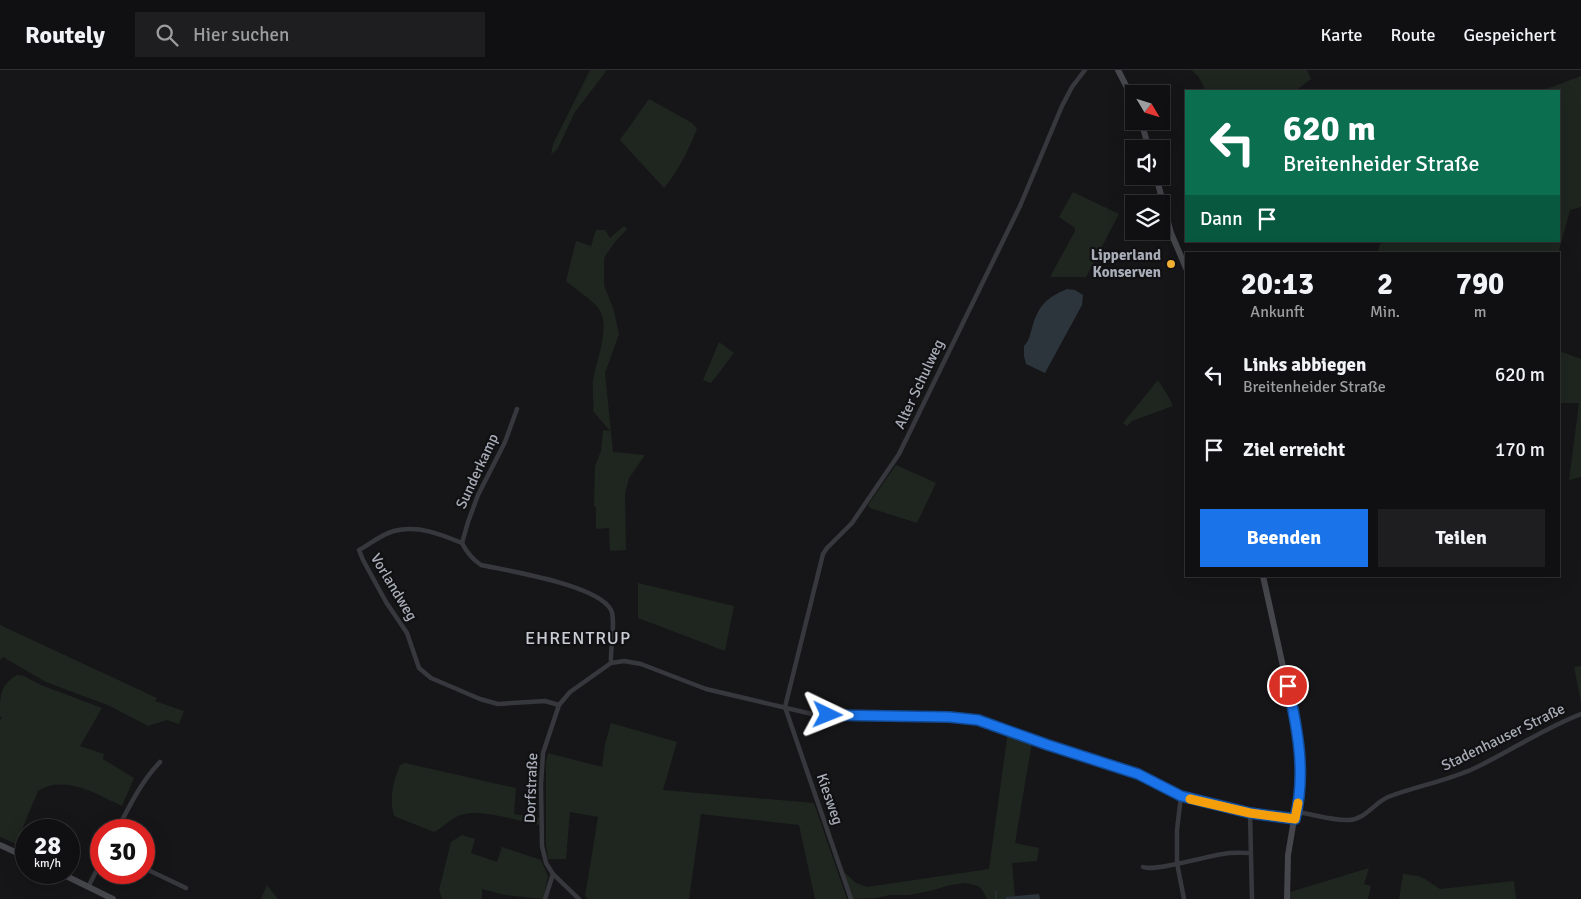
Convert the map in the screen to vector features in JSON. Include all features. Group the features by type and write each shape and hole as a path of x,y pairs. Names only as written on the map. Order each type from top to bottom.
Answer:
{"street":[{"name":"Alter Schulweg","path":"785,707 823,554 852,522 899,454 1020,206 1062,106 1072,87 1085,70"},
{"path":"1118,70 1126,85"},
{"path":"1158,185 1171,233 1185,266"},
{"name":"Sunderkamp","path":"462,543 478,496 506,442 517,409"},
{"name":"Vorlandweg","path":"462,543 439,534 421,530 393,531 359,550 362,560 386,602 407,633 419,668 424,673 431,678 480,699 498,704 545,701 559,705"},
{"path":"462,543 472,559 481,565 574,586 601,599 611,610 613,621 610,651 611,664 624,661 641,664 706,689 812,714 949,717 978,720 1138,774 1181,796 1250,813 1295,819"},
{"path":"1263,577 1298,736 1301,778 1288,855 1287,899"},
{"name":"Dorfstraße","path":"579,899 553,874 546,863 542,846 541,784 543,753 559,705 570,692 611,664"},
{"name":"Kiesweg","path":"785,707 851,899"},
{"name":"Stadenhauser Straße","path":"1296,812 1350,820 1358,818 1368,813 1386,798 1475,768 1565,720 1581,714"},
{"path":"122,819 135,794 147,776 160,762"},
{"path":"1181,796 1177,830 1177,863 1184,899"},
{"path":"1250,813 1252,899"},
{"path":"0,845 15,852"},
{"path":"1143,867 1147,869 1169,866 1225,853 1250,852"},
{"path":"155,873 186,888"},
{"path":"545,899 553,874"},
{"path":"80,883 113,899"},
{"path":"88,887 90,883"}],"shaded area":[{"path":"590,70 607,70 575,112 557,150 551,154 553,144"},
{"path":"1191,70 1307,70 1311,79 1296,90 1205,90 1198,76"},
{"path":"1581,76 1581,207 1570,210 1559,252 1378,252 1381,242 1560,242 1560,90 1544,90"},
{"path":"649,99 692,123 697,129 683,160 664,188 620,140"},
{"path":"1073,192 1119,214 1086,277 1050,277 1075,231 1075,228 1059,217"},
{"path":"624,226 627,229 604,258 604,285 614,311 619,334 605,373 613,452 645,455 629,478 625,494 626,550 610,551 609,528 596,529 596,507 594,506 595,466 601,451 603,430 610,431 593,411 593,380 602,344 604,325 599,309 593,302 566,281 576,241 591,246 596,230 605,230 610,238"},
{"path":"1067,289 1075,290 1083,295 1082,305 1045,373 1026,364 1024,346 1040,308 1048,299"},
{"path":"719,342 734,353 711,383 703,380"},
{"path":"1560,351 1581,359 1581,477 1569,480 1579,403 1560,403"},
{"path":"1158,380 1173,406 1132,421 1127,426 1123,423"},
{"path":"896,465 936,483 917,523 870,508 868,505"},
{"path":"638,583 734,606 725,651 638,618"},
{"path":"0,625 157,698 155,701 184,711 179,724 167,720 148,726 110,706 46,682 3,657 0,660"},
{"path":"1581,666 1581,702 1574,667"},
{"path":"17,675 24,676 41,685 102,708 80,746 104,754 103,759 134,778 122,806 92,792 70,785 48,786 38,791 26,819 15,819 15,844 0,837 0,720 2,718 0,716 0,709 2,692 11,679"},
{"path":"611,723 677,742 663,790 814,803 847,899 815,899 799,825 701,814 689,899 588,899 585,896 598,817 570,812 566,859 548,859 546,844 546,762 548,753 602,767 605,744"},
{"path":"1008,731 1032,742 1015,843 1039,848 1037,861 1012,863 1015,897 987,899 981,888 965,883 909,895 852,899 843,871 856,883 867,887 989,869"},
{"path":"405,763 516,788 514,814 539,818 539,825 489,814 469,813 454,818 434,832 394,816 392,796 394,784 400,765"},
{"path":"462,835 475,839 471,853 497,862 502,847 541,860 548,876 543,899 505,895 482,889 482,899 442,899 439,890 451,842"},
{"path":"1369,868 1364,884 1371,886 1368,899 1290,899 1290,892"},
{"path":"1403,874 1418,876 1440,889 1514,881 1516,899 1399,899"},
{"path":"267,885 278,899 261,899"},
{"path":"1039,894 1040,899 1006,899 1006,897"}],"waterway":[{"path":"996,891 996,899"}],"slow traffic":[{"path":"1190,799 1250,813 1295,819 1298,803"}],"place":[{"name":"Lipperland Konserven","path":"1171,264"}],"district":[{"name":"EHRENTRUP","path":"578,638"}],"route":[{"path":"828,715 949,717 978,720 1138,774 1181,796 1250,813 1295,819 1301,778 1300,753 1288,686"}]}
